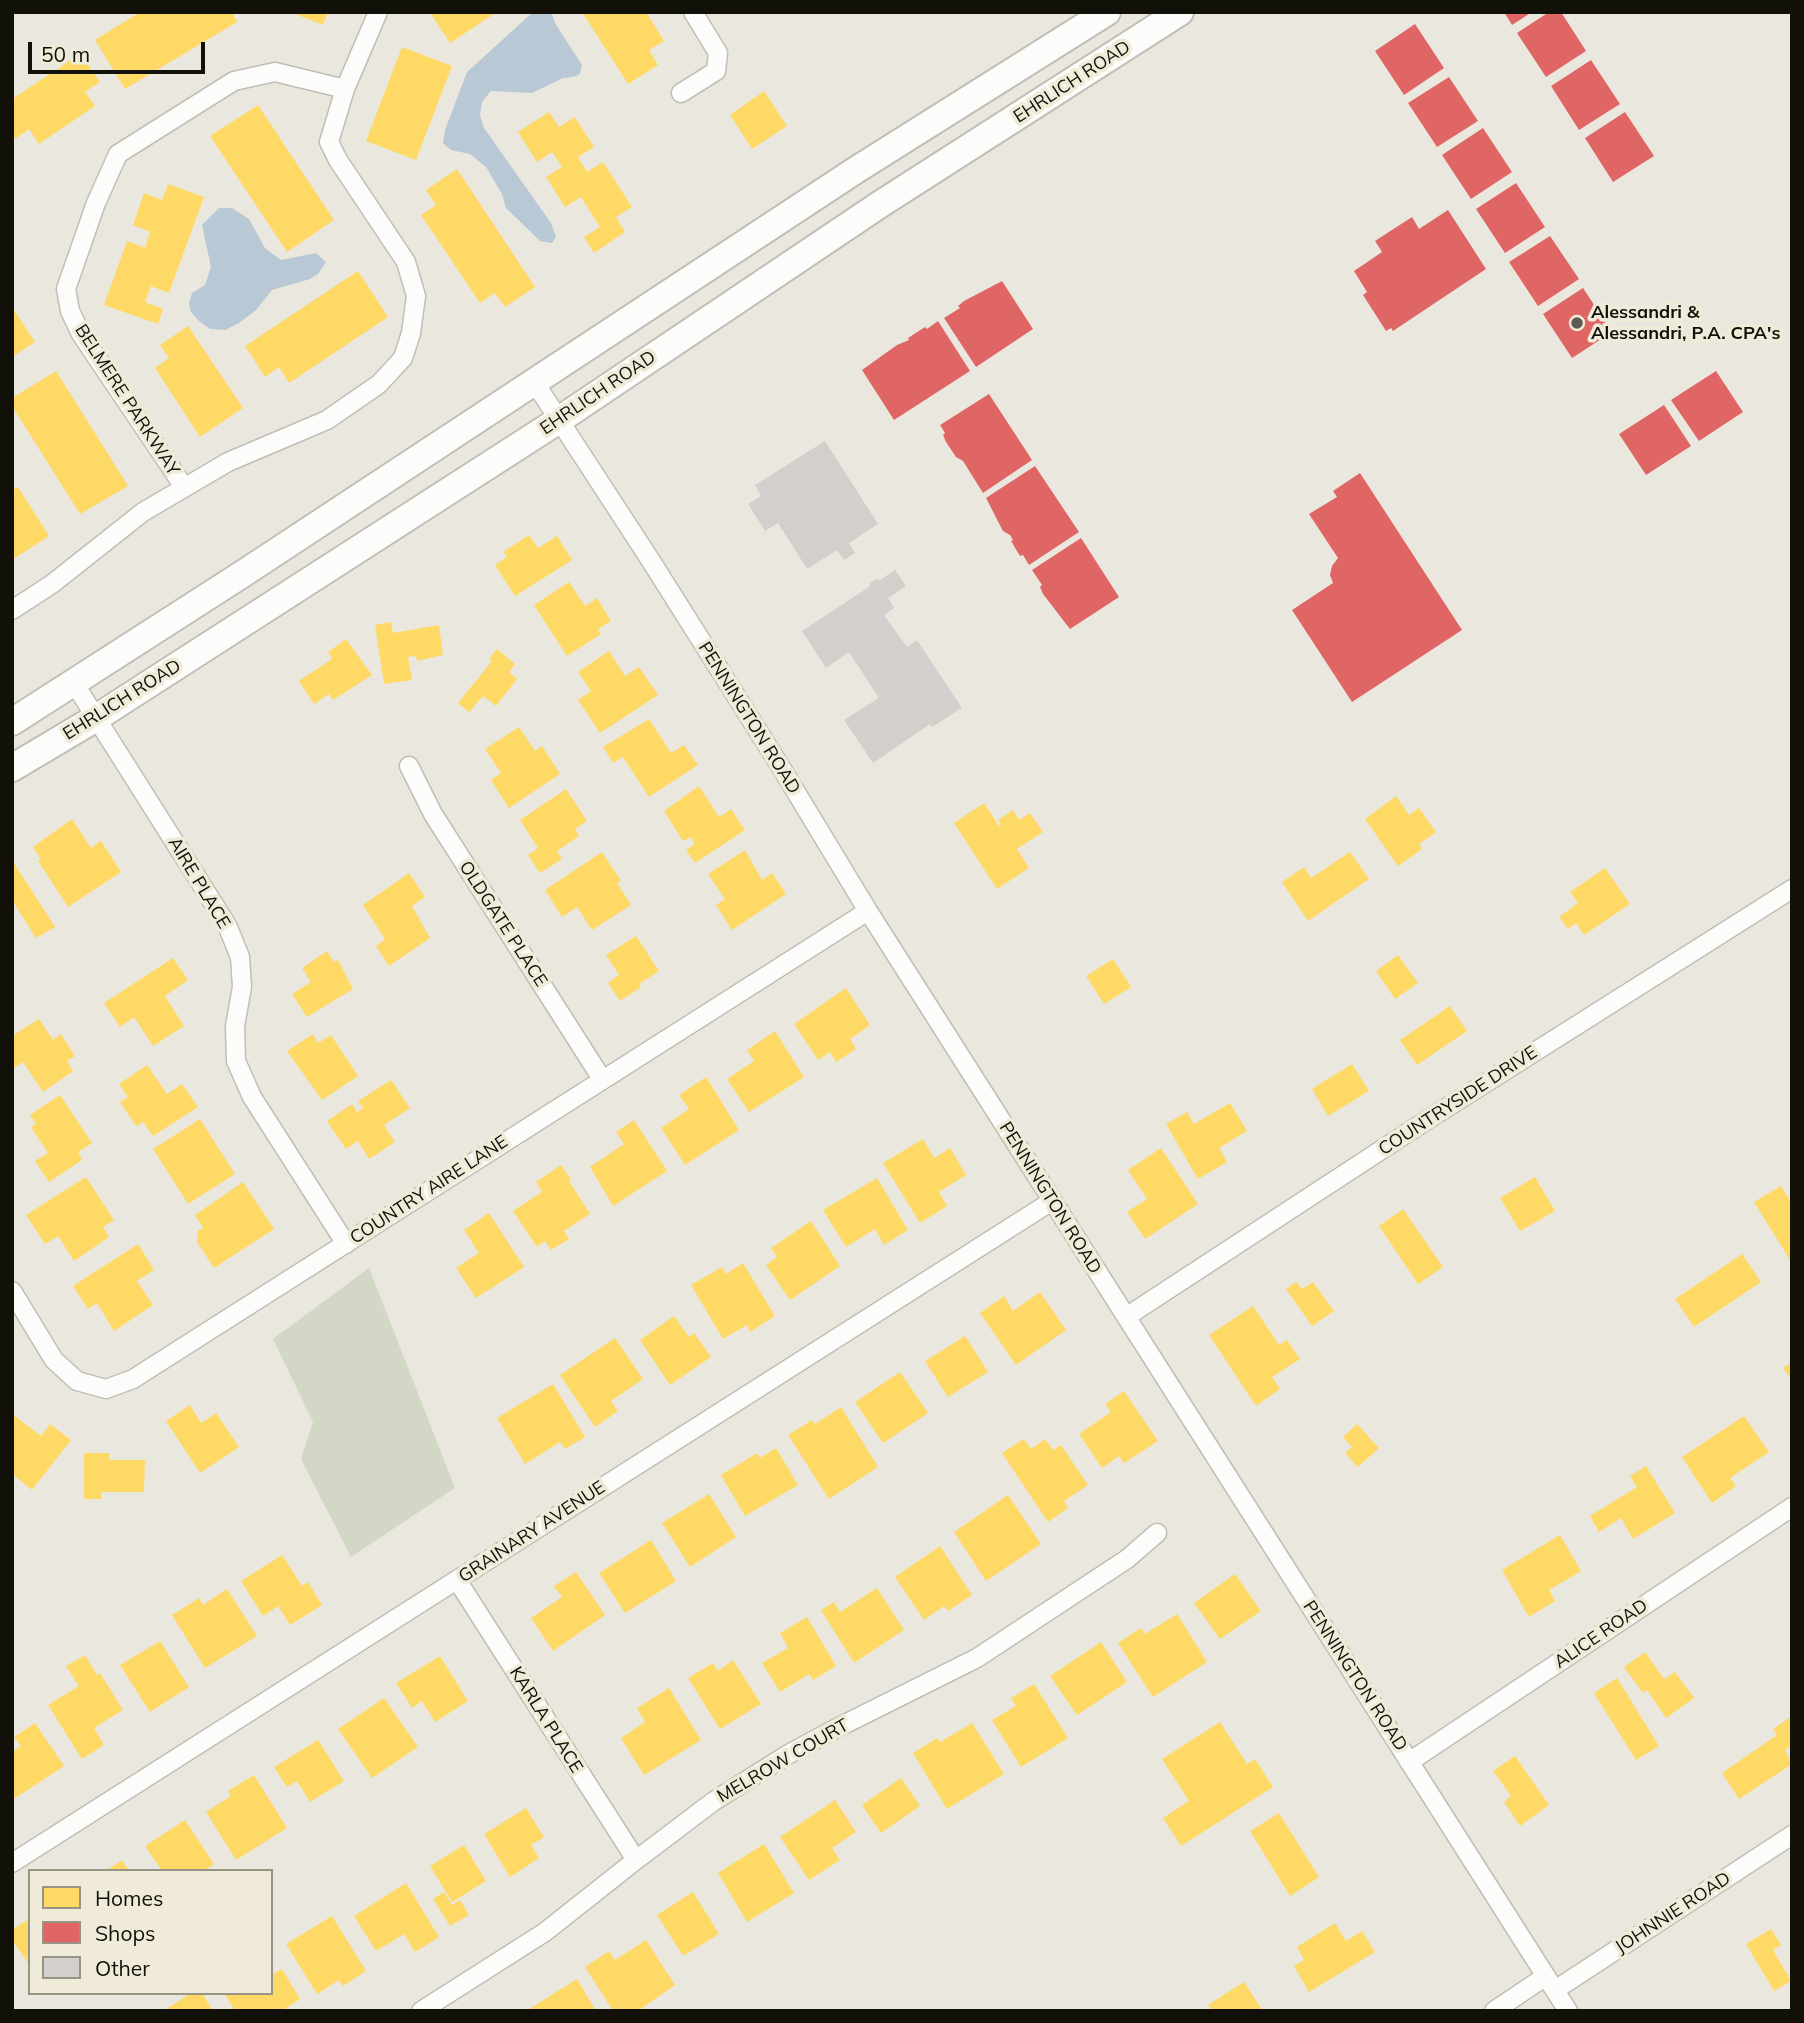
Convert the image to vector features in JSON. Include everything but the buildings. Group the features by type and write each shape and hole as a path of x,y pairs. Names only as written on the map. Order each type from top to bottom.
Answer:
{"main road":[{"path":"12,722 535,383 856,170 1107,12"},
{"name":"EHRLICH ROAD","path":"12,768 96,718 559,420 879,205 1180,12"}],"street":[{"name":"BELMERE PARKWAY","path":"12,610 52,584 143,512 228,462 327,420 379,384 403,358 411,333 416,296 406,262 338,160 329,142 345,89 378,12"},
{"path":"681,93 716,71 718,53 693,12"},
{"name":"BELMERE PARKWAY","path":"184,487 81,334 69,311 66,289 96,203 118,154 234,81 275,72 345,89"},
{"name":"PENNINGTON ROAD","path":"535,383 768,746 868,911 1568,2011"},
{"name":"AIRE PLACE","path":"74,683 227,925 240,957 242,987 235,1026 236,1061 252,1097 346,1244"},
{"name":"OLDGATE PLACE","path":"409,766 433,814 602,1079"},
{"name":"COUNTRYSIDE DRIVE","path":"1126,1317 1424,1122 1792,889"},
{"name":"COUNTRY AIRE LANE","path":"12,1292 54,1360 77,1381 106,1389 133,1379 868,911"},
{"name":"GRAINARY AVENUE","path":"12,1863 1052,1201"},
{"name":"ALICE ROAD","path":"1409,1762 1792,1507"},
{"name":"MELROW COURT","path":"421,2011 545,1933 713,1801 835,1728 977,1658 1127,1559 1157,1533"},
{"name":"KARLA PLACE","path":"457,1580 636,1860"},
{"name":"JOHNNIE ROAD","path":"1494,2011 1551,1983 1792,1836"}],"green space":[{"path":"369,1268 455,1488 351,1557 301,1459 313,1422 273,1339"}],"water":[{"path":"533,12 551,12 555,23 582,65 580,74 563,78 532,93 491,91 482,102 480,115 484,128 551,223 556,237 552,243 540,241 506,208 502,194 486,167 470,154 451,150 443,143 445,130 467,72"},
{"path":"219,208 232,208 249,219 265,248 281,260 316,253 326,262 318,274 310,279 272,290 256,310 225,330 210,329 199,321 191,312 189,303 192,293 205,285 211,267 202,225"}],"place":[{"name":"Alessandri & Alessandri, P.A. CPA's","path":"1577,323"}]}
